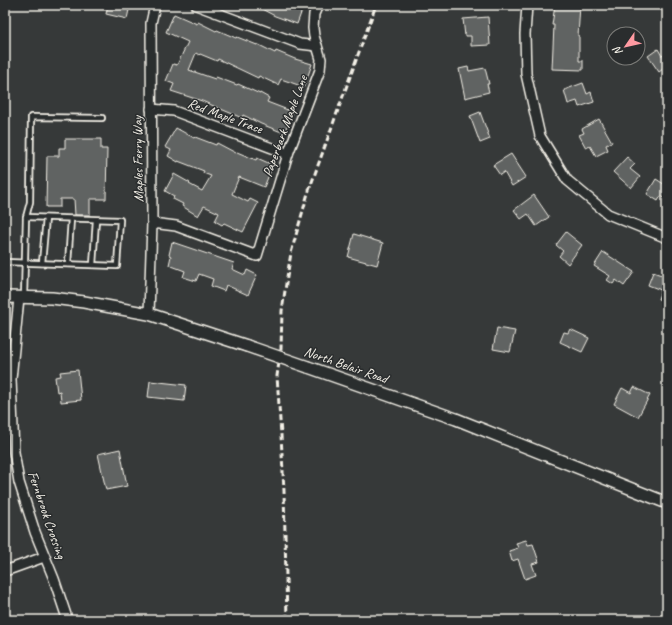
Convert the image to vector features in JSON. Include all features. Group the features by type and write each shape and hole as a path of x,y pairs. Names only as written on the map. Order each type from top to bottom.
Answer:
{"street":[{"name":"Maples Ferry Way","path":"149,314 152,223 150,24 155,5"},
{"path":"196,5 300,44 317,46"},
{"name":"Paperbark Maple Lane","path":"152,223 176,226 257,256 288,154 320,70 320,59 313,28 314,14 318,5"},
{"path":"527,5 525,34 526,74 540,136 567,180 608,214 667,238"},
{"name":"Red Maple Trace","path":"151,109 174,112 288,154"},
{"name":"North Belair Road","path":"5,297 52,298 84,302 149,314 247,346 456,419 667,503"},
{"name":"Fernbrook Crossing","path":"21,298 11,379 14,452 19,482 35,532 54,579 66,615 66,620"},
{"path":"5,571 44,556"}],"lane":[{"path":"21,298 25,262 26,217 30,202 31,117 102,118"},
{"path":"5,262 117,266 120,220 26,217"},
{"path":"42,263 46,218"},
{"path":"68,264 71,219"},
{"path":"93,265 96,220"}],"building":[{"path":"108,5 130,5 127,19 106,14"},
{"path":"254,5 304,5 297,24 275,16"},
{"path":"555,5 580,5 578,36 579,61 583,61 583,70 552,69 554,25 552,25"},
{"path":"174,14 197,24 198,22 216,31 217,30 236,38 237,37 257,44 275,53 276,51 312,64 304,87 281,79 278,85 259,76 258,78 218,59 217,61 196,53 189,70 215,79 216,77 237,85 238,84 269,98 267,102 293,112 284,133 243,115 242,118 202,101 171,91 174,84 166,81 173,64 177,65 188,42 166,32"},
{"path":"488,17 490,45 471,46 471,36 465,36 463,19"},
{"path":"658,49 662,56 667,53 667,66 659,72 648,56"},
{"path":"468,67 469,71 485,68 489,84 487,84 489,92 465,98 459,69"},
{"path":"583,83 587,94 591,92 594,102 579,107 577,101 568,104 564,90"},
{"path":"480,112 490,139 480,143 470,116"},
{"path":"599,119 612,142 606,145 608,150 596,156 590,146 586,148 579,135 584,133 582,129"},
{"path":"176,128 194,138 195,137 216,145 217,143 236,153 237,152 256,160 257,158 273,165 264,187 239,177 232,194 248,202 250,199 258,203 243,232 224,223 222,225 215,221 219,213 204,206 198,216 182,206 183,204 173,199 174,196 165,191 174,174 202,191 211,176 203,173 204,171 178,162 168,156 171,150 165,147"},
{"path":"65,139 101,139 101,149 107,149 106,199 90,199 90,215 75,215 74,199 60,199 60,207 46,207 47,156 59,156 59,148 65,148"},
{"path":"511,154 526,177 512,186 504,172 500,175 493,165"},
{"path":"627,157 635,164 630,169 640,177 631,188 613,172"},
{"path":"656,179 667,186 667,200 661,196 658,201 647,194"},
{"path":"534,195 549,217 536,226 528,214 521,219 514,210"},
{"path":"566,232 582,245 568,264 559,256 563,251 556,245"},
{"path":"354,234 383,243 377,265 348,257"},
{"path":"172,242 234,263 232,269 245,275 247,270 257,275 248,295 226,285 224,291 211,286 213,279 199,274 196,281 183,277 185,271 169,265 171,256 169,255"},
{"path":"603,252 634,272 624,286 616,280 613,284 607,280 610,276 594,266"},
{"path":"653,272 667,277 667,302 658,299 661,290 648,285"},
{"path":"497,328 515,331 510,352 493,349"},
{"path":"570,329 589,338 582,352 560,342 564,332 568,333"},
{"path":"78,370 81,400 61,402 60,391 57,392 55,377 61,376 60,372"},
{"path":"150,381 186,385 184,401 148,397"},
{"path":"634,387 650,395 638,417 614,404 622,388 631,393"},
{"path":"120,449 127,486 106,490 98,454"},
{"path":"526,540 528,545 533,544 539,562 532,564 536,575 525,579 518,559 512,561 509,551 518,548 516,543"}],"railway":[{"path":"287,620 284,491 277,376 281,349 282,311 291,253 308,193 376,5"}]}
